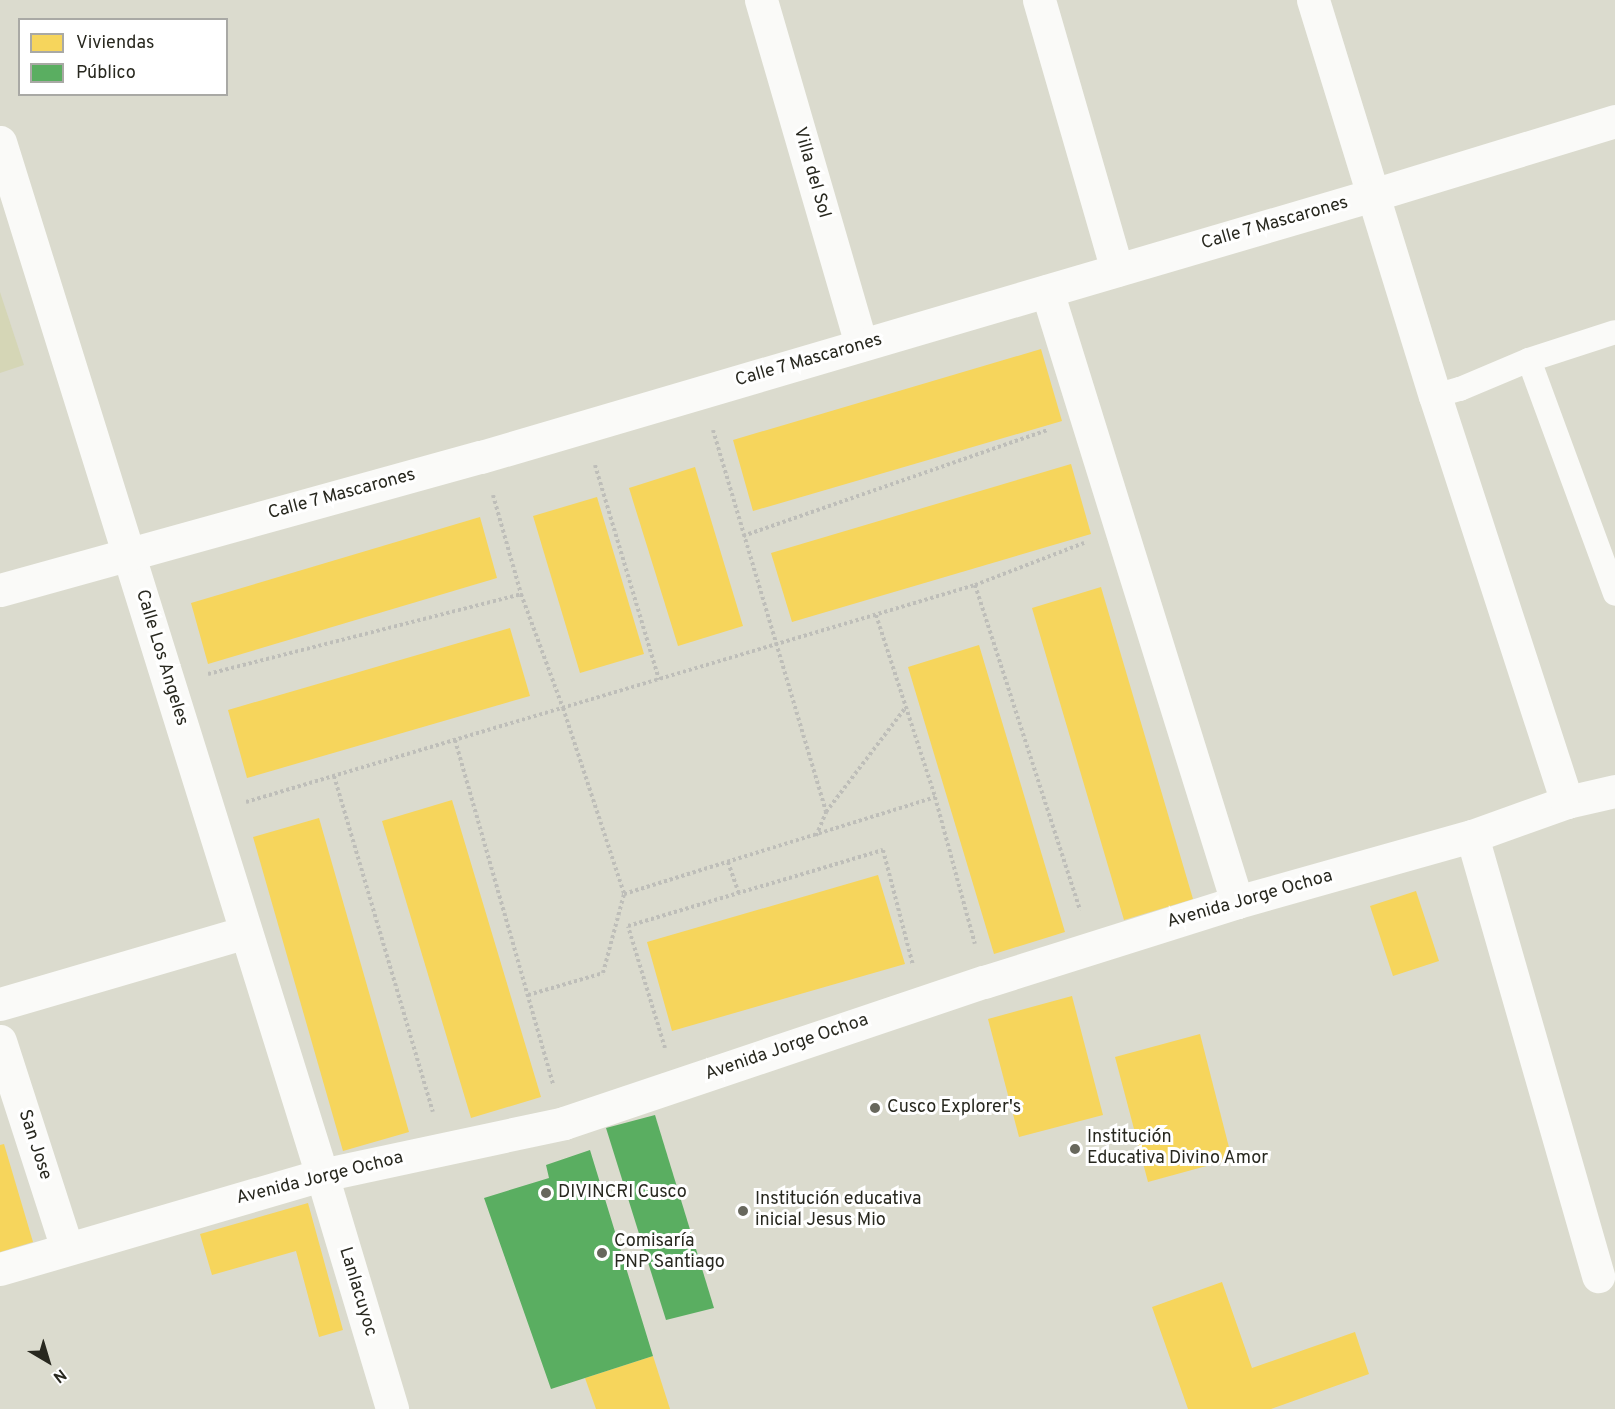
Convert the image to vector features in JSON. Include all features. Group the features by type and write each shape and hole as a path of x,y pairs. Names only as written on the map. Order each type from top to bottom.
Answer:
{"street":[{"name":"Villa del Sol","path":"761,0 861,345"},
{"path":"1039,0 1117,270"},
{"path":"1313,0 1435,396 1567,802"},
{"name":"Calle 7 Mascarones","path":"0,591 481,457 1373,195 1615,121"},
{"name":"Calle Los Angeles","path":"0,142 322,1175"},
{"path":"1047,291 1237,902"},
{"name":"Avenida Jorge Ochoa","path":"0,1269 322,1175 564,1123 984,982 1237,902 1472,836 1567,802 1613,801"},
{"path":"1472,836 1598,1275"},
{"path":"0,1004 246,932"},
{"name":"San Jose","path":"0,1041 67,1248"},
{"name":"Lanlacuyoc","path":"322,1175 392,1409"}],"lane":[{"path":"1435,396 1460,389 1529,360 1615,332"},
{"path":"1529,360 1615,594"}],"path":[{"path":"700,393 826,812"},
{"path":"743,536 1059,426"},
{"path":"592,453 659,680"},
{"path":"481,457 521,594 563,708 624,894 603,973 528,995"},
{"path":"209,813 975,585 1104,535 1124,541"},
{"path":"975,585 1083,920"},
{"path":"207,674 521,594"},
{"path":"876,615 935,797 984,982"},
{"path":"816,836 826,812 906,707"},
{"path":"455,740 564,1123"},
{"path":"334,776 436,1122"},
{"path":"624,894 935,797"},
{"path":"668,1058 628,926 883,850 915,975"},
{"path":"728,862 739,894"}],"green space":[{"path":"0,292 24,365 0,373"}],"building: Viviendas":[{"path":"1041,349 1062,421 753,511 733,440"},
{"path":"1071,464 1091,534 792,622 771,553"},
{"path":"695,467 743,626 678,646 629,488"},
{"path":"597,497 644,654 580,673 533,516"},
{"path":"480,517 497,578 208,664 191,603"},
{"path":"1101,587 1193,899 1124,920 1032,608"},
{"path":"510,628 530,696 247,778 228,710"},
{"path":"979,645 1065,932 994,954 908,667"},
{"path":"452,800 541,1097 471,1118 382,821"},
{"path":"319,818 409,1132 343,1151 253,837"},
{"path":"878,875 905,964 672,1031 647,942"},
{"path":"1416,891 1439,961 1393,976 1370,906"},
{"path":"1072,996 1103,1115 1019,1137 988,1019"},
{"path":"1200,1034 1232,1159 1148,1182 1115,1057"},
{"path":"4,1144 33,1242 0,1252 0,1145"},
{"path":"308,1203 343,1330 319,1337 296,1251 212,1275 200,1234"},
{"path":"1222,1282 1252,1368 1355,1332 1369,1374 1271,1409 1188,1409 1152,1307"},
{"path":"653,1356 670,1409 596,1409 585,1378"}],"building: Público":[{"path":"655,1115 714,1308 666,1320 606,1128"},
{"path":"590,1150 653,1356 551,1389 484,1198 549,1178 546,1165"}],"place":[{"name":"Cusco Explorer's","path":"875,1108"},
{"name":"Institución Educativa Divino Amor","path":"1075,1149"},
{"name":"DIVINCRI Cusco","path":"546,1193"},
{"name":"Institución educativa inicial Jesus Mio","path":"743,1211"},
{"name":"Comisaría PNP Santiago","path":"602,1253"}]}
